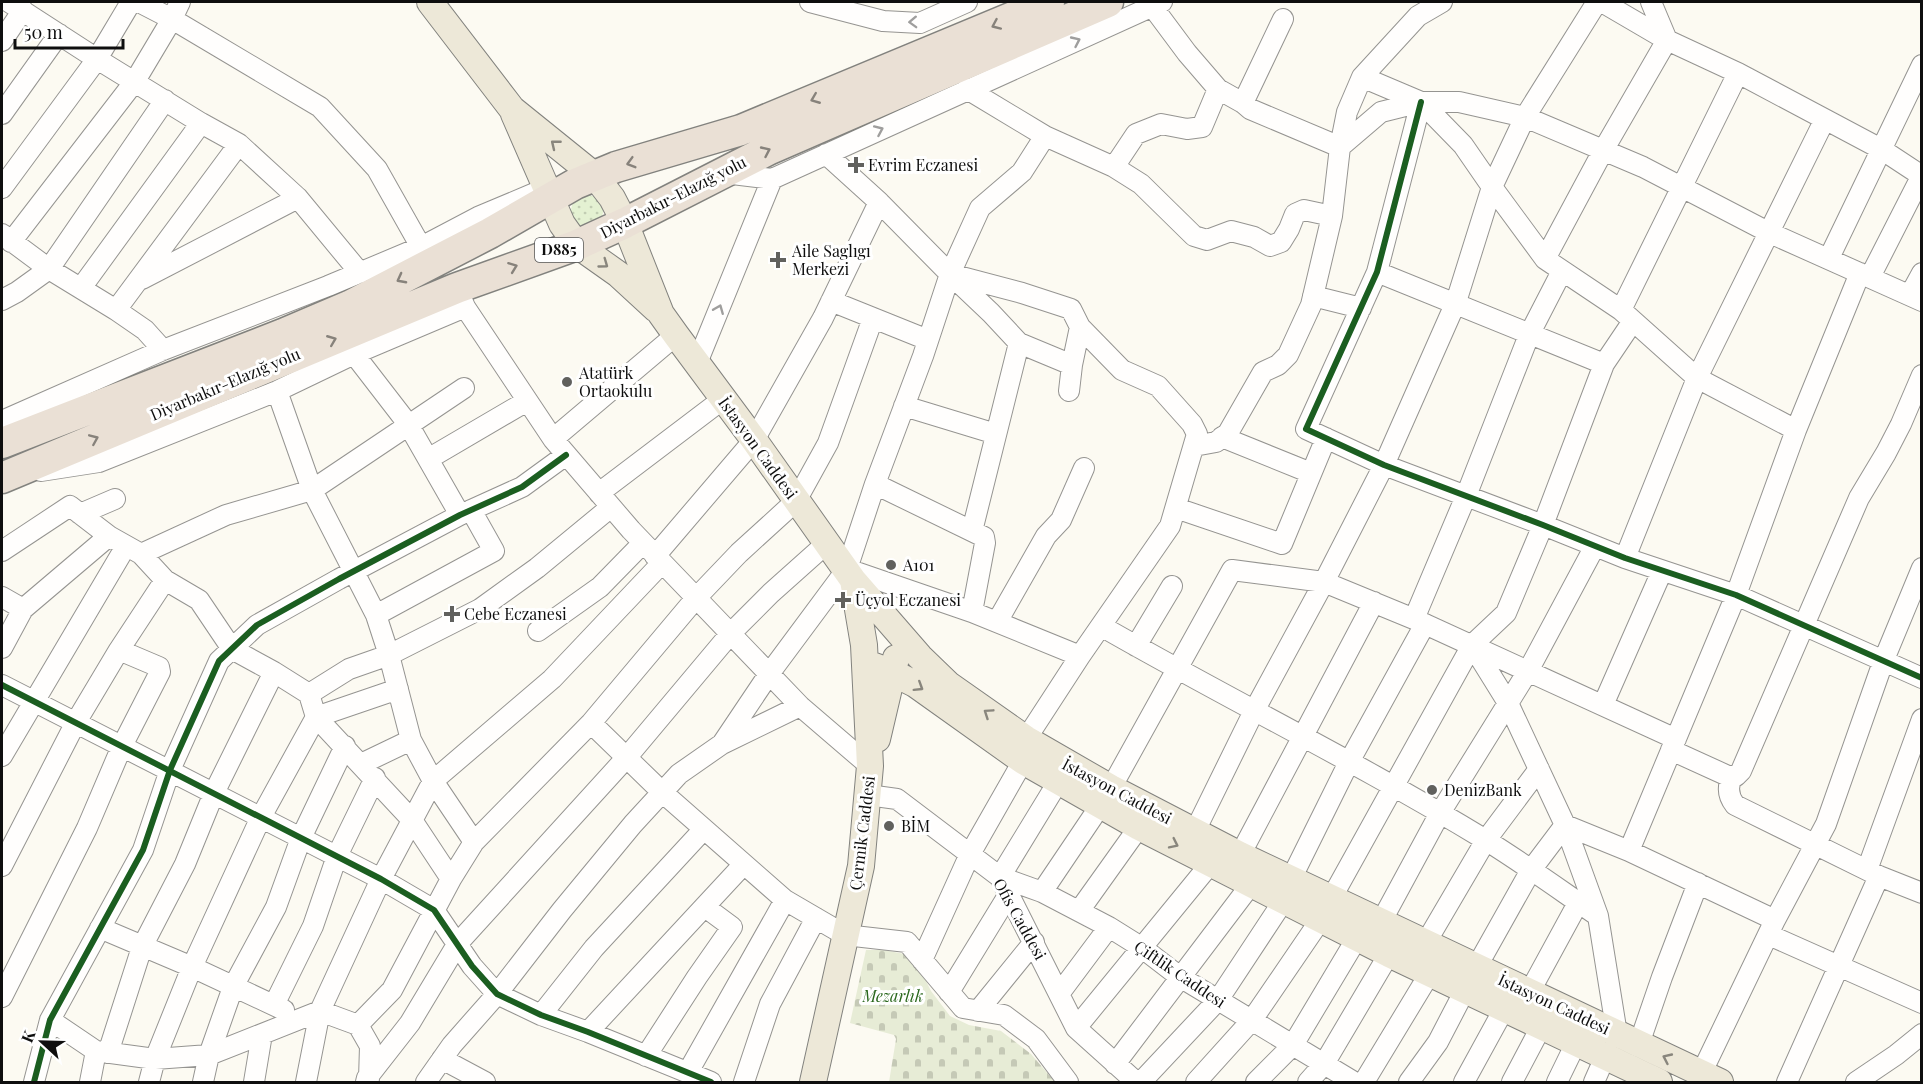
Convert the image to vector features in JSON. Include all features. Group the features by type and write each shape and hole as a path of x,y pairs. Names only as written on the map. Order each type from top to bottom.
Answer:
{"highway":[{"name":"Diyarbakır-Elazığ yolu","path":"611,199 616,167 741,130 1049,2"},
{"name":"Diyarbakır-Elazığ yolu","path":"2,443 283,334 351,305 490,233 611,199 721,173 895,93 1108,2"},
{"name":"Diyarbakır-Elazığ yolu","path":"2,478 461,298 559,214 575,184 611,199"}],"main road":[{"path":"430,2 512,109 611,199 661,314"},
{"path":"512,109 559,214 661,314"},
{"name":"İstasyon Caddesi","path":"661,314 850,574 920,657 950,685 981,709 1024,750 1105,797 1195,831 1240,855 1287,890 1326,909 1381,922 1425,944 1471,979 1529,993 1711,1078"},
{"name":"Çermik Caddesi","path":"813,1083 861,866 868,795 870,766 866,663 850,574"},
{"path":"870,766 893,673 897,628"},
{"path":"866,663 893,673 1024,750 1058,783 1105,797 1139,827 1252,884 1287,890"},
{"path":"1326,909 1357,938 1430,973 1471,979 1504,1009 1605,1057 1649,1081"}],"street":[{"path":"2,188 97,59 131,2"},
{"path":"139,2 176,10 320,107 376,169 421,247"},
{"path":"810,2 841,6 883,21 920,23 967,2"},
{"path":"1195,831 1254,711 1384,465 1456,302 1492,188 1525,117 1597,2"},
{"path":"1602,2 1667,40 1738,73 1824,121 1881,149 1921,176 1865,275 1796,430 1736,595 1629,851"},
{"path":"1652,2 1667,40"},
{"path":"721,173 772,179 1157,4 1187,53 1218,89 1250,109 1340,147"},
{"path":"1194,446 1216,442 1228,433 1263,372 1278,365 1288,355 1311,305 1332,216 1340,147 1347,112 1362,77 1429,5"},
{"path":"2,41 16,6 97,59 239,144 298,198 360,273"},
{"path":"163,350 144,330 116,310 49,269 4,237 135,81 176,10"},
{"path":"1243,103 1282,19"},
{"path":"2,114 59,34"},
{"path":"1545,260 1604,149 1667,40"},
{"path":"1829,258 1922,65"},
{"path":"1196,1083 1252,1020 1326,909 1472,645 1506,613 1543,525 1604,364 1627,316 1682,186 1738,73"},
{"path":"1362,77 1421,102 1463,145 1545,260 1627,316 1697,378 1796,430"},
{"path":"967,89 1045,136 1114,167 1141,184 1194,236 1207,240 1231,231 1254,237 1270,246 1281,242 1295,214 1304,210 1332,216"},
{"path":"1114,167 1137,134 1161,124 1187,129 1202,127 1218,89"},
{"path":"2,300 49,269 165,100"},
{"path":"1421,102 1377,272 1306,429 1384,465 1662,572 1736,595 1922,678"},
{"path":"1340,147 1381,112 1421,102 1460,102 1525,117 1604,149 1682,186 1770,233 1916,298 1922,273"},
{"path":"1625,558 1697,378 1824,121"},
{"path":"81,288 201,123"},
{"path":"722,744 769,674 850,574 875,484 950,274 980,208 1022,172 1045,136"},
{"path":"116,310 239,144"},
{"path":"826,154 879,202 1019,343 1072,365"},
{"path":"697,363 772,179"},
{"path":"137,282 298,198"},
{"path":"306,1083 320,1011 381,879 433,781 552,679 653,554 754,440 831,301 879,202"},
{"path":"2,421 163,350 421,247 478,218 559,214"},
{"path":"1141,1083 1218,1000 1287,890 1419,621 1529,335 1562,271"},
{"path":"1377,272 1456,302 1529,335 1604,364"},
{"path":"922,960 970,854 1024,750 1080,656 1170,526 1197,434 1192,424 1158,386 1122,370 1080,327 1071,309 1023,293 950,274"},
{"path":"1313,296 1361,308"},
{"path":"2,478 99,462 277,391 461,298 526,401 553,439 605,500 653,554 800,706 870,766"},
{"path":"831,301 928,340"},
{"path":"358,1025 392,990 451,879 474,842 591,723 696,598 796,501 828,443 873,318"},
{"path":"1070,391 1072,365 1080,327"},
{"path":"553,439 676,335"},
{"path":"972,531 1019,343"},
{"path":"354,354 408,424 428,459 494,551 376,615"},
{"path":"1922,375 1901,424 1859,498 1741,771 1732,777 1728,790 1736,806 1873,873 1922,892"},
{"path":"2,756 33,701 134,550 226,515 312,490 464,388"},
{"path":"277,391 312,490 376,615 411,740 433,781 474,842"},
{"path":"309,694 349,669 389,655 480,609 537,568 605,500 723,399"},
{"path":"428,459 526,401"},
{"path":"904,406 996,434"},
{"path":"1222,437 1311,473"},
{"path":"1176,508 1282,544 1326,438"},
{"path":"34,1083 50,1020 143,850 170,770 219,662 257,625 465,512 522,487 567,455"},
{"path":"996,622 1046,536 1061,520 1084,468"},
{"path":"875,484 984,537 985,543 972,612"},
{"path":"80,514 115,500"},
{"path":"2,551 70,506 109,536 134,550 165,580 199,600 232,649 309,694 316,717 412,820 451,879"},
{"path":"2,648 22,609 109,536"},
{"path":"369,1081 410,1023 458,943 627,758 731,633 771,593 827,543"},
{"path":"1381,922 1440,813 1528,671 1595,546"},
{"path":"538,631 600,587 653,554"},
{"path":"1711,1078 1772,927 1816,844 1842,783 1883,662 1922,568"},
{"path":"1042,892 1105,797 1232,570 1324,582 1374,602 1603,705 1732,777"},
{"path":"1603,705 1662,572"},
{"path":"850,574 972,612 1080,656"},
{"path":"2,866 76,722 119,650 165,580"},
{"path":"1136,646 1172,586"},
{"path":"2,597 22,609"},
{"path":"1240,855 1374,602"},
{"path":"1101,626 1394,786 1486,840 1598,916"},
{"path":"1472,645 1508,703 1565,825 1598,916 1628,1039"},
{"path":"2,997 87,828 122,746 160,672 159,667 119,650"},
{"path":"90,1083 142,947 185,864 214,792 274,672"},
{"path":"2,685 337,856 434,910 472,966 497,994 541,1015 711,1083"},
{"path":"149,1083 154,1059 192,967 261,817 316,717 398,689"},
{"path":"426,1083 452,1045 497,994 569,902 633,824 679,774 722,744 800,706"},
{"path":"1787,1083 1840,966 1873,873 1922,719"},
{"path":"591,723 662,792 785,900 846,935 907,942 963,1008 1004,1015 1036,1039 1068,1083"},
{"path":"361,764 411,740"},
{"path":"203,1083 208,1055 233,987 276,907 301,838 345,746"},
{"path":"1425,944 1486,840 1539,769"},
{"path":"274,1005 313,926 337,856 375,778"},
{"path":"949,992 1058,783"},
{"name":"Ofis Caddesi","path":"868,795 897,799 970,854 1005,886 1076,1028 1136,1083"},
{"path":"1565,825 1698,883 1840,966 1922,1003"},
{"path":"1409,1083 1437,1042 1531,870 1565,825"},
{"path":"1079,911 1139,827"},
{"path":"541,1015 594,948 704,829"},
{"path":"1076,1028 1211,863"},
{"path":"588,1032 744,864"},
{"path":"1628,1039 1662,977 1698,883"},
{"path":"1115,1064 1252,884"},
{"name":"Çiftlik Caddesi","path":"1005,886 1042,892 1109,927 1180,977 1354,1083"},
{"path":"688,1072 785,900"},
{"path":"1529,993 1578,903"},
{"path":"646,1056 697,976 732,927 705,907"},
{"path":"744,1083 770,1004 816,918"},
{"path":"1059,994 1109,927"},
{"path":"100,928 192,967 300,1019"},
{"path":"1256,1083 1293,1046 1357,938"},
{"path":"978,1011 1034,942"},
{"path":"1308,1083 1324,1064 1389,954"},
{"path":"1364,1083 1430,973"},
{"path":"1464,1083 1504,1009"},
{"path":"50,1020 102,1052 154,1059 208,1055 320,1011 358,1025 370,1046 369,1081"},
{"path":"1512,1083 1541,1027"},
{"path":"254,1083 262,1034"},
{"path":"1856,1083 1922,1034"},
{"path":"1557,1083 1576,1043"},
{"path":"1594,1083 1605,1057"},
{"path":"442,1059 485,1083"}],"green space":[{"path":"587,195 598,200 603,211 598,222 587,227 576,222 571,211 576,200"},
{"name":"Mezarlık","path":"866,950 884,950 904,954 916,961 931,991 950,1016 969,1025 1001,1031 1031,1054 1055,1082 889,1082 896,1039 894,1035 850,1023"}],"cycle path":[{"path":"1421,102 1377,272 1306,429 1384,465 1625,558 1736,595 1922,678"},
{"path":"34,1082 50,1020 143,850 170,770 219,661 257,625 460,515 522,487 566,455"},
{"path":"2,685 381,879 434,910 472,966 497,994 541,1015 711,1082"}],"place":[{"name":"Evrim Eczanesi","path":"856,165"},
{"name":"Aile Saglıgı Merkezi","path":"778,260"},
{"name":"Atatürk Ortaokulu","path":"567,382"},
{"name":"A101","path":"891,565"},
{"name":"Üçyol Eczanesi","path":"843,600"},
{"name":"Cebe Eczanesi","path":"452,614"},
{"name":"DenizBank","path":"1432,790"},
{"name":"BİM","path":"889,826"}]}
